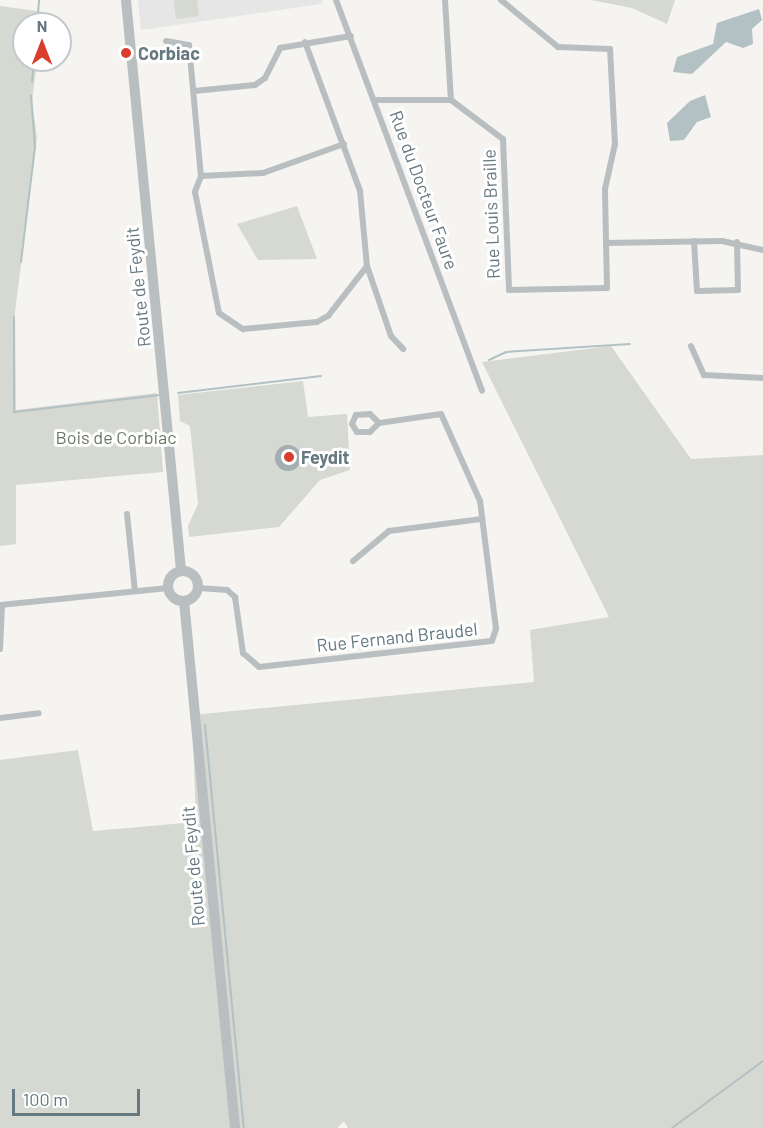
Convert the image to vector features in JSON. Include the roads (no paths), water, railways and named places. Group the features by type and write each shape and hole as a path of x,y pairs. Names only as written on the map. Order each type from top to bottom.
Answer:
{"street":[{"name":"Route de Feydit","path":"126,0 181,570"},
{"name":"Rue du Docteur Faure","path":"336,0 482,391"},
{"path":"374,100 451,100 445,0"},
{"name":"Rue Louis Braille","path":"451,100 503,139 509,290 607,288 605,189 615,144 610,49 558,46 501,0"},
{"path":"194,91 255,85 265,78 280,48 351,36"},
{"path":"166,41 189,45 201,176 195,192 219,313 243,328 317,322 328,316 367,266"},
{"path":"305,42 360,191 367,266 391,336 403,349"},
{"path":"201,176 263,173 344,144"},
{"path":"694,241 697,291 738,290 737,242"},
{"path":"606,243 737,242 763,250"},
{"path":"691,346 704,375 763,378"},
{"name":"Rue Fernand Braudel","path":"199,588 227,590 235,597 243,653 259,667 482,644 492,641 496,629 480,501 441,414 379,423"},
{"path":"127,514 135,591"},
{"path":"353,561 389,531 482,519"},
{"path":"181,570 196,577 199,588 184,601 173,597 168,588 171,576 181,570"},
{"path":"0,649 1,605 168,588"},
{"name":"Route de Feydit","path":"184,601 235,1128"},
{"path":"0,718 39,713"}],"waterway":[{"path":"38,12 39,0"},
{"path":"32,82 33,72"},
{"path":"21,262 35,147 31,95"},
{"path":"14,317 14,412 160,395"},
{"path":"489,360 506,352 630,344"},
{"path":"178,393 321,376"},
{"path":"205,725 244,1128"},
{"path":"672,1128 763,1061"}],"place":[{"name":"Corbiac","path":"126,53"},
{"name":"Feydit","path":"289,457"}],"park label":[{"name":"Bois de Corbiac","path":"116,437"}]}
